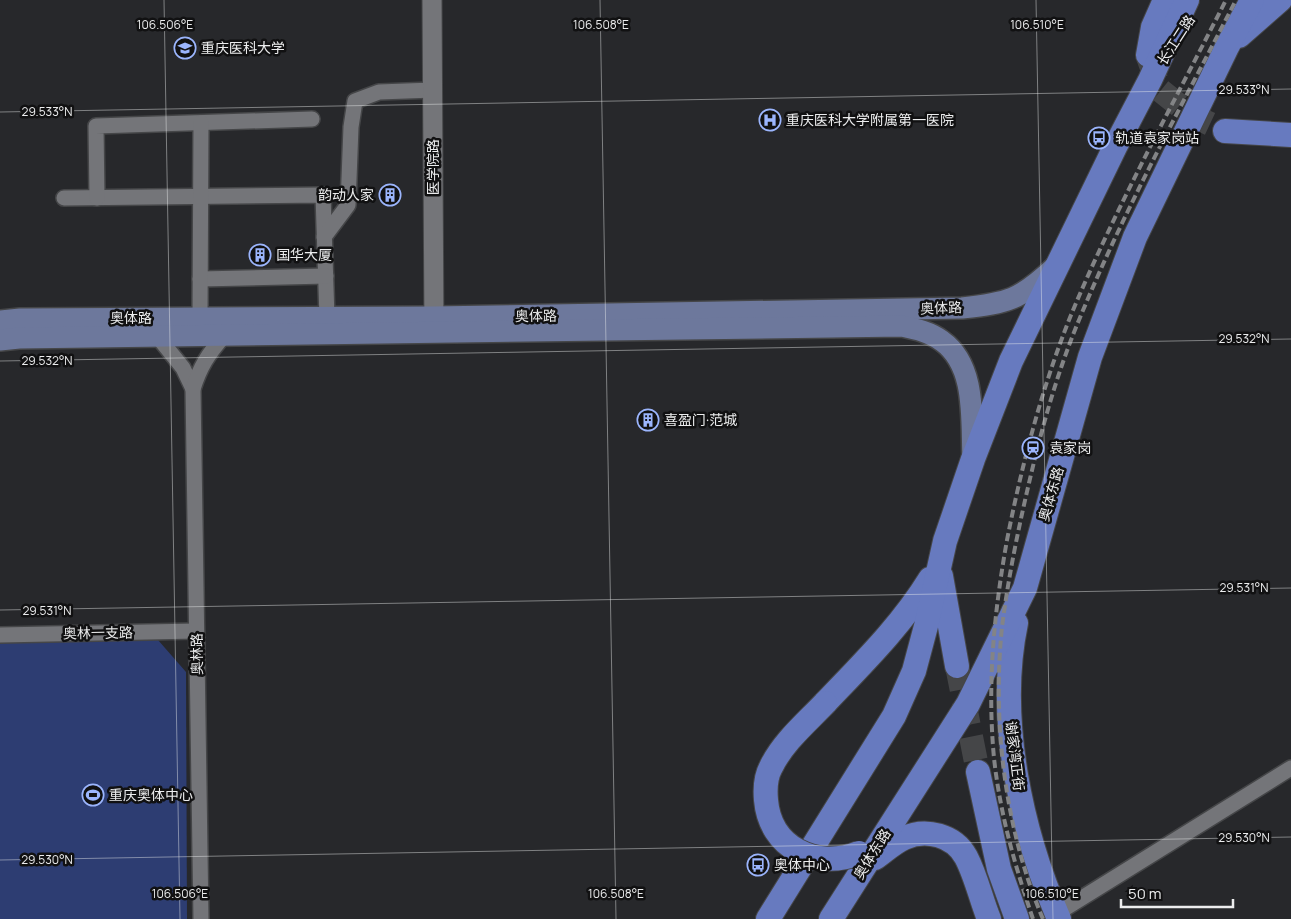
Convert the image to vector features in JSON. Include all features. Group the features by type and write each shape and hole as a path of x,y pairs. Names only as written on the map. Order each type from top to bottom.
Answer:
{"main road":[{"path":"1148,55 1152,27 1165,0"},
{"path":"768,919 894,716 914,671 945,540 973,459 1011,361 1150,80 1187,0"},
{"name":"长江二路","path":"1150,80 1202,0"},
{"path":"1227,48 1252,0"},
{"path":"1227,48 1280,0"},
{"name":"奥体东路","path":"831,919 861,861 885,834 968,704 1024,588 1094,348 1135,237 1227,48"},
{"path":"1225,131 1291,135"},
{"name":"奥体路","path":"0,340 19,338 224,336 434,325 962,308 997,304 1018,296 1036,285 1059,263"},
{"name":"奥体路","path":"0,321 20,319 327,318 434,325 902,326 924,332 942,341 954,352 965,369 969,387 973,459"},
{"path":"939,565 957,666"},
{"path":"939,565 914,605 893,632 780,752 770,768 766,783 766,808 773,827 780,837 811,857 861,861 906,837 934,834 947,839 958,846 965,856 988,919"},
{"name":"谢家湾正街","path":"1024,588 1011,656 1009,693 1011,738 1027,827 1058,916"},
{"path":"978,772 999,869 1017,919"}],"street":[{"name":"医学院路","path":"432,0 434,325"},
{"path":"324,237 348,205 355,101 379,92 433,90"},
{"path":"97,198 96,126 312,119"},
{"path":"200,123 200,318"},
{"path":"64,198 323,195 327,318"},
{"path":"200,278 326,276"},
{"name":"奥林路","path":"201,919 192,389 199,369 208,353 224,336"},
{"name":"奥林路","path":"158,337 183,368 192,389"},
{"name":"奥林一支路","path":"0,635 196,631"},
{"path":"1058,916 1291,768"}],"shaded area":[{"name":"重庆奥体中心","path":"158,640 186,672 187,919 0,919 0,642"}],"tunnel":[{"path":"1148,57 1160,90 1191,115 1225,131"},
{"path":"957,666 978,772"}],"railway":[{"path":"1033,919 1014,860 1004,820 994,758 992,730 991,703 995,622 1002,567 1013,511 1026,454 1042,398 1071,315 1126,195 1226,0"},
{"path":"1043,919 1019,850 1005,776 1001,738 999,663 1007,591 1017,537 1045,421 1057,380 1079,320 1134,198 1236,0"}],"place":[{"name":"重庆医科大学","path":"185,48"},
{"name":"重庆医科大学附属第一医院","path":"770,120"},
{"name":"轨道袁家岗站","path":"1099,138"},
{"name":"韵动人家","path":"390,195"},
{"name":"国华大厦","path":"260,255"},
{"name":"喜盈门·范城","path":"648,420"},
{"name":"袁家岗","path":"1033,448"},
{"name":"重庆奥体中心","path":"93,795"},
{"name":"奥体中心","path":"758,865"}]}
